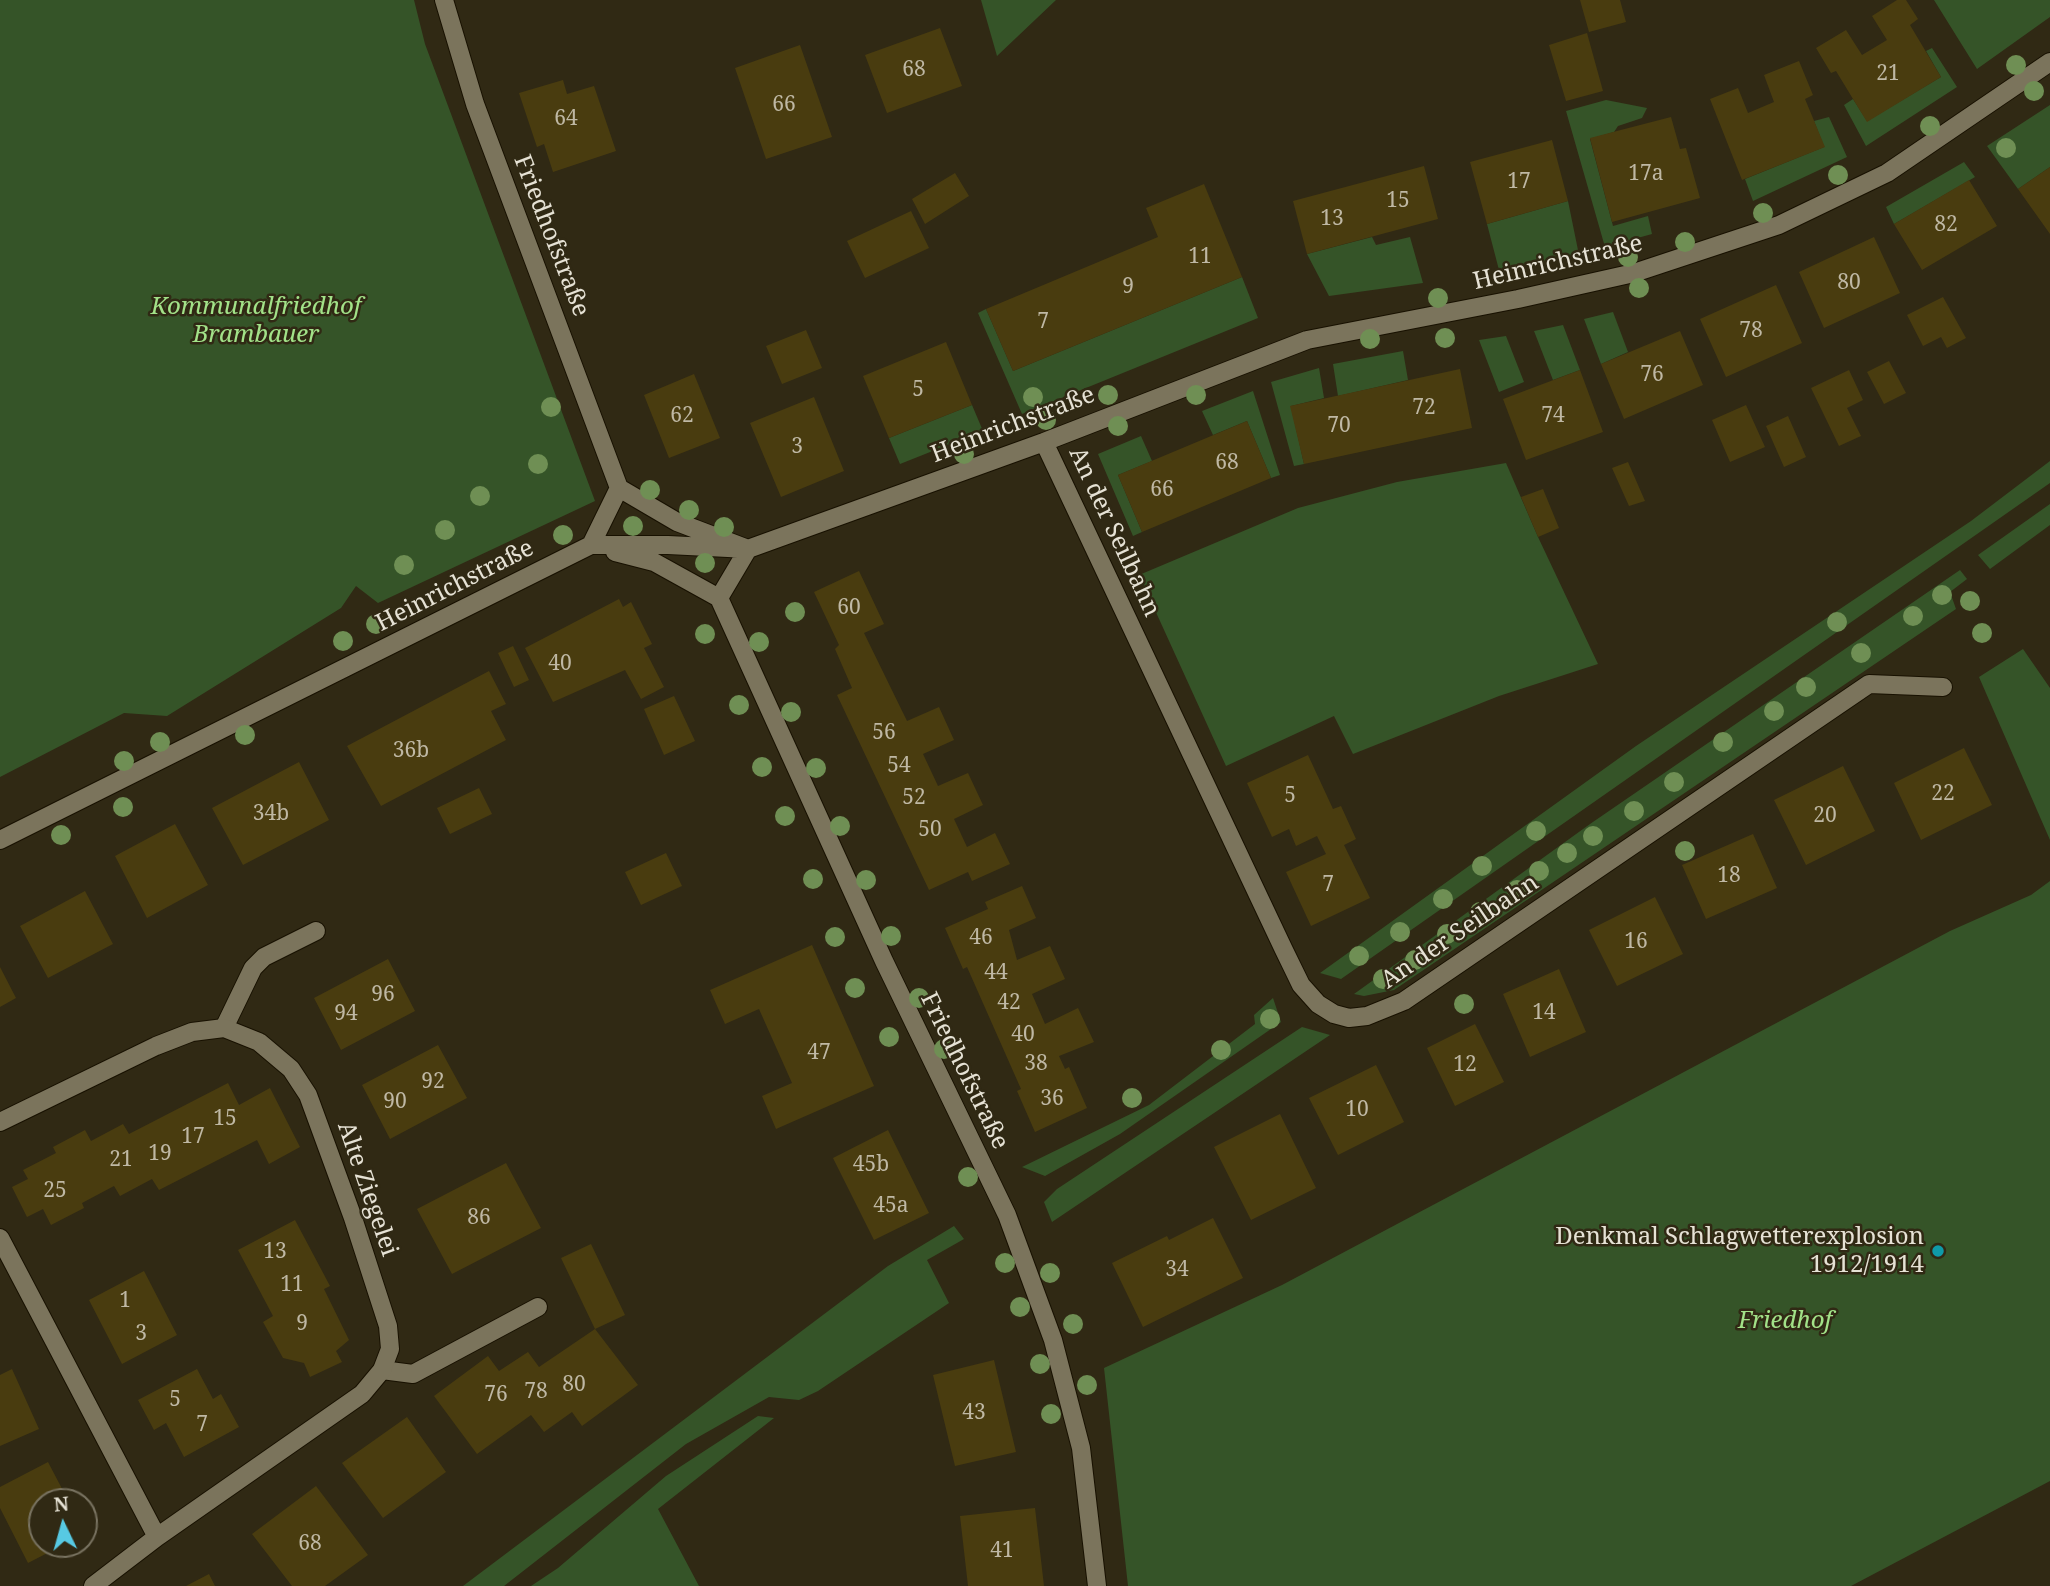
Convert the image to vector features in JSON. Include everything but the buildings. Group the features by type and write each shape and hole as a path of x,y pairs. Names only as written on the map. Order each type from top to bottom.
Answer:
{"street":[{"name":"Friedhofstraße","path":"444,0 475,104 620,488"},
{"name":"Heinrichstraße","path":"0,840 591,545 748,549 1044,442 1307,340 1518,299 1634,273 1779,225 1887,173 2050,62"},
{"name":"An der Seilbahn","path":"1044,442 1301,985 1318,1004 1334,1014 1349,1018 1367,1016 1404,1001 1869,684 1943,687"},
{"path":"620,488 677,522 748,549 719,598 654,562 591,545 620,488"},
{"name":"Friedhofstraße","path":"719,598 884,961 1007,1215 1025,1261 1053,1340 1081,1448 1097,1586"},
{"path":"0,1122 156,1046 192,1032 224,1028 253,968 264,957 316,930"},
{"name":"Alte Ziegelei","path":"93,1586 157,1537 362,1394 382,1370 390,1349 388,1326 353,1218 308,1095 291,1069 259,1042 224,1028"},
{"path":"0,1238 157,1537"},
{"path":"382,1370 413,1374 538,1307"}],"green space":[{"name":"Kommunalfriedhof Brambauer","path":"0,0 414,0 425,44 595,501 378,603 356,586 341,608 167,716 124,713 0,777"},
{"path":"981,0 1056,0 997,56"},
{"path":"1934,0 2050,0 2050,17 1977,69"},
{"path":"1932,48 1957,87 1866,146 1844,105 1853,99 1867,121 1941,77 1926,51"},
{"path":"1606,100 1647,108 1642,118 1618,126 1614,132 1590,139 1613,226 1648,216 1652,234 1605,247 1566,111"},
{"path":"2050,105 2050,167 2018,189 1987,146"},
{"path":"1829,117 1847,157 1753,201 1745,179 1824,147 1814,121"},
{"path":"1964,162 1975,177 1894,224 1886,207"},
{"path":"1568,201 1579,255 1499,270 1487,224"},
{"path":"1372,237 1376,245 1410,237 1423,283 1329,296 1307,254"},
{"path":"1242,277 1258,318 1022,414 978,313 986,309 1013,371"},
{"path":"1613,312 1628,352 1601,364 1584,319"},
{"path":"1563,325 1580,370 1553,380 1534,331"},
{"path":"1506,336 1524,382 1499,392 1479,340"},
{"path":"1403,351 1408,380 1338,396 1333,364"},
{"path":"1319,368 1324,398 1291,406 1304,464 1294,466 1271,382"},
{"path":"1253,391 1280,475 1271,478 1247,421 1213,435 1202,411"},
{"path":"972,405 983,431 900,464 889,438"},
{"path":"1141,436 1152,461 1118,475 1142,532 1133,536 1098,454"},
{"path":"2050,461 2050,483 1341,979 1320,973 1636,746 1971,521"},
{"path":"1506,463 1598,664 1499,696 1353,754 1334,716 1226,766 1139,575 1298,508 1397,482"},
{"path":"2050,504 2050,525 1990,569 1978,555"},
{"path":"1960,570 1967,579 1950,592 1956,609 1394,990 1364,996 1354,994 1590,824"},
{"path":"2023,649 2050,688 2050,840 1979,677"},
{"name":"Friedhof","path":"2050,881 2050,1481 1851,1586 1128,1586 1104,1368 1282,1285 1950,931 2031,895"},
{"path":"1273,998 1281,1022 1120,1134 1045,1176 1022,1167 1149,1105 1255,1024 1254,1015"},
{"path":"1302,1027 1330,1035 1052,1222 1044,1202 1057,1189"},
{"path":"954,1226 964,1239 927,1260 949,1303 818,1391 799,1400 769,1397 686,1444 504,1586 463,1586 888,1266"},
{"path":"758,1416 774,1418 658,1509 699,1586 531,1586 558,1568 666,1476"}],"place":[{"name":"Denkmal Schlagwetterexplosion 1912/1914","path":"1938,1251"}]}
